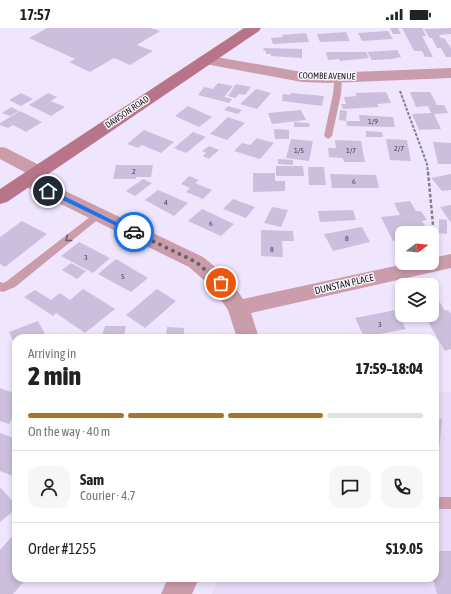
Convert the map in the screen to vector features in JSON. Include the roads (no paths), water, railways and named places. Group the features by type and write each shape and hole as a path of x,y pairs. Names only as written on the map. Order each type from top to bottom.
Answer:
{"main road":[{"name":"DAWSON ROAD","path":"0,198 254,28"}],"street":[{"name":"COOMBE AVENUE","path":"205,60 302,77 451,73"},
{"path":"0,152 33,176 98,215 196,262 221,283 238,308 247,334"},
{"name":"DUNSTAN PLACE","path":"238,308 444,262"},
{"path":"176,594 182,582"}],"lane":[{"path":"328,136 337,94 338,77"},
{"path":"0,286 4,288 11,284 98,215"},
{"path":"439,503 451,503"}]}
